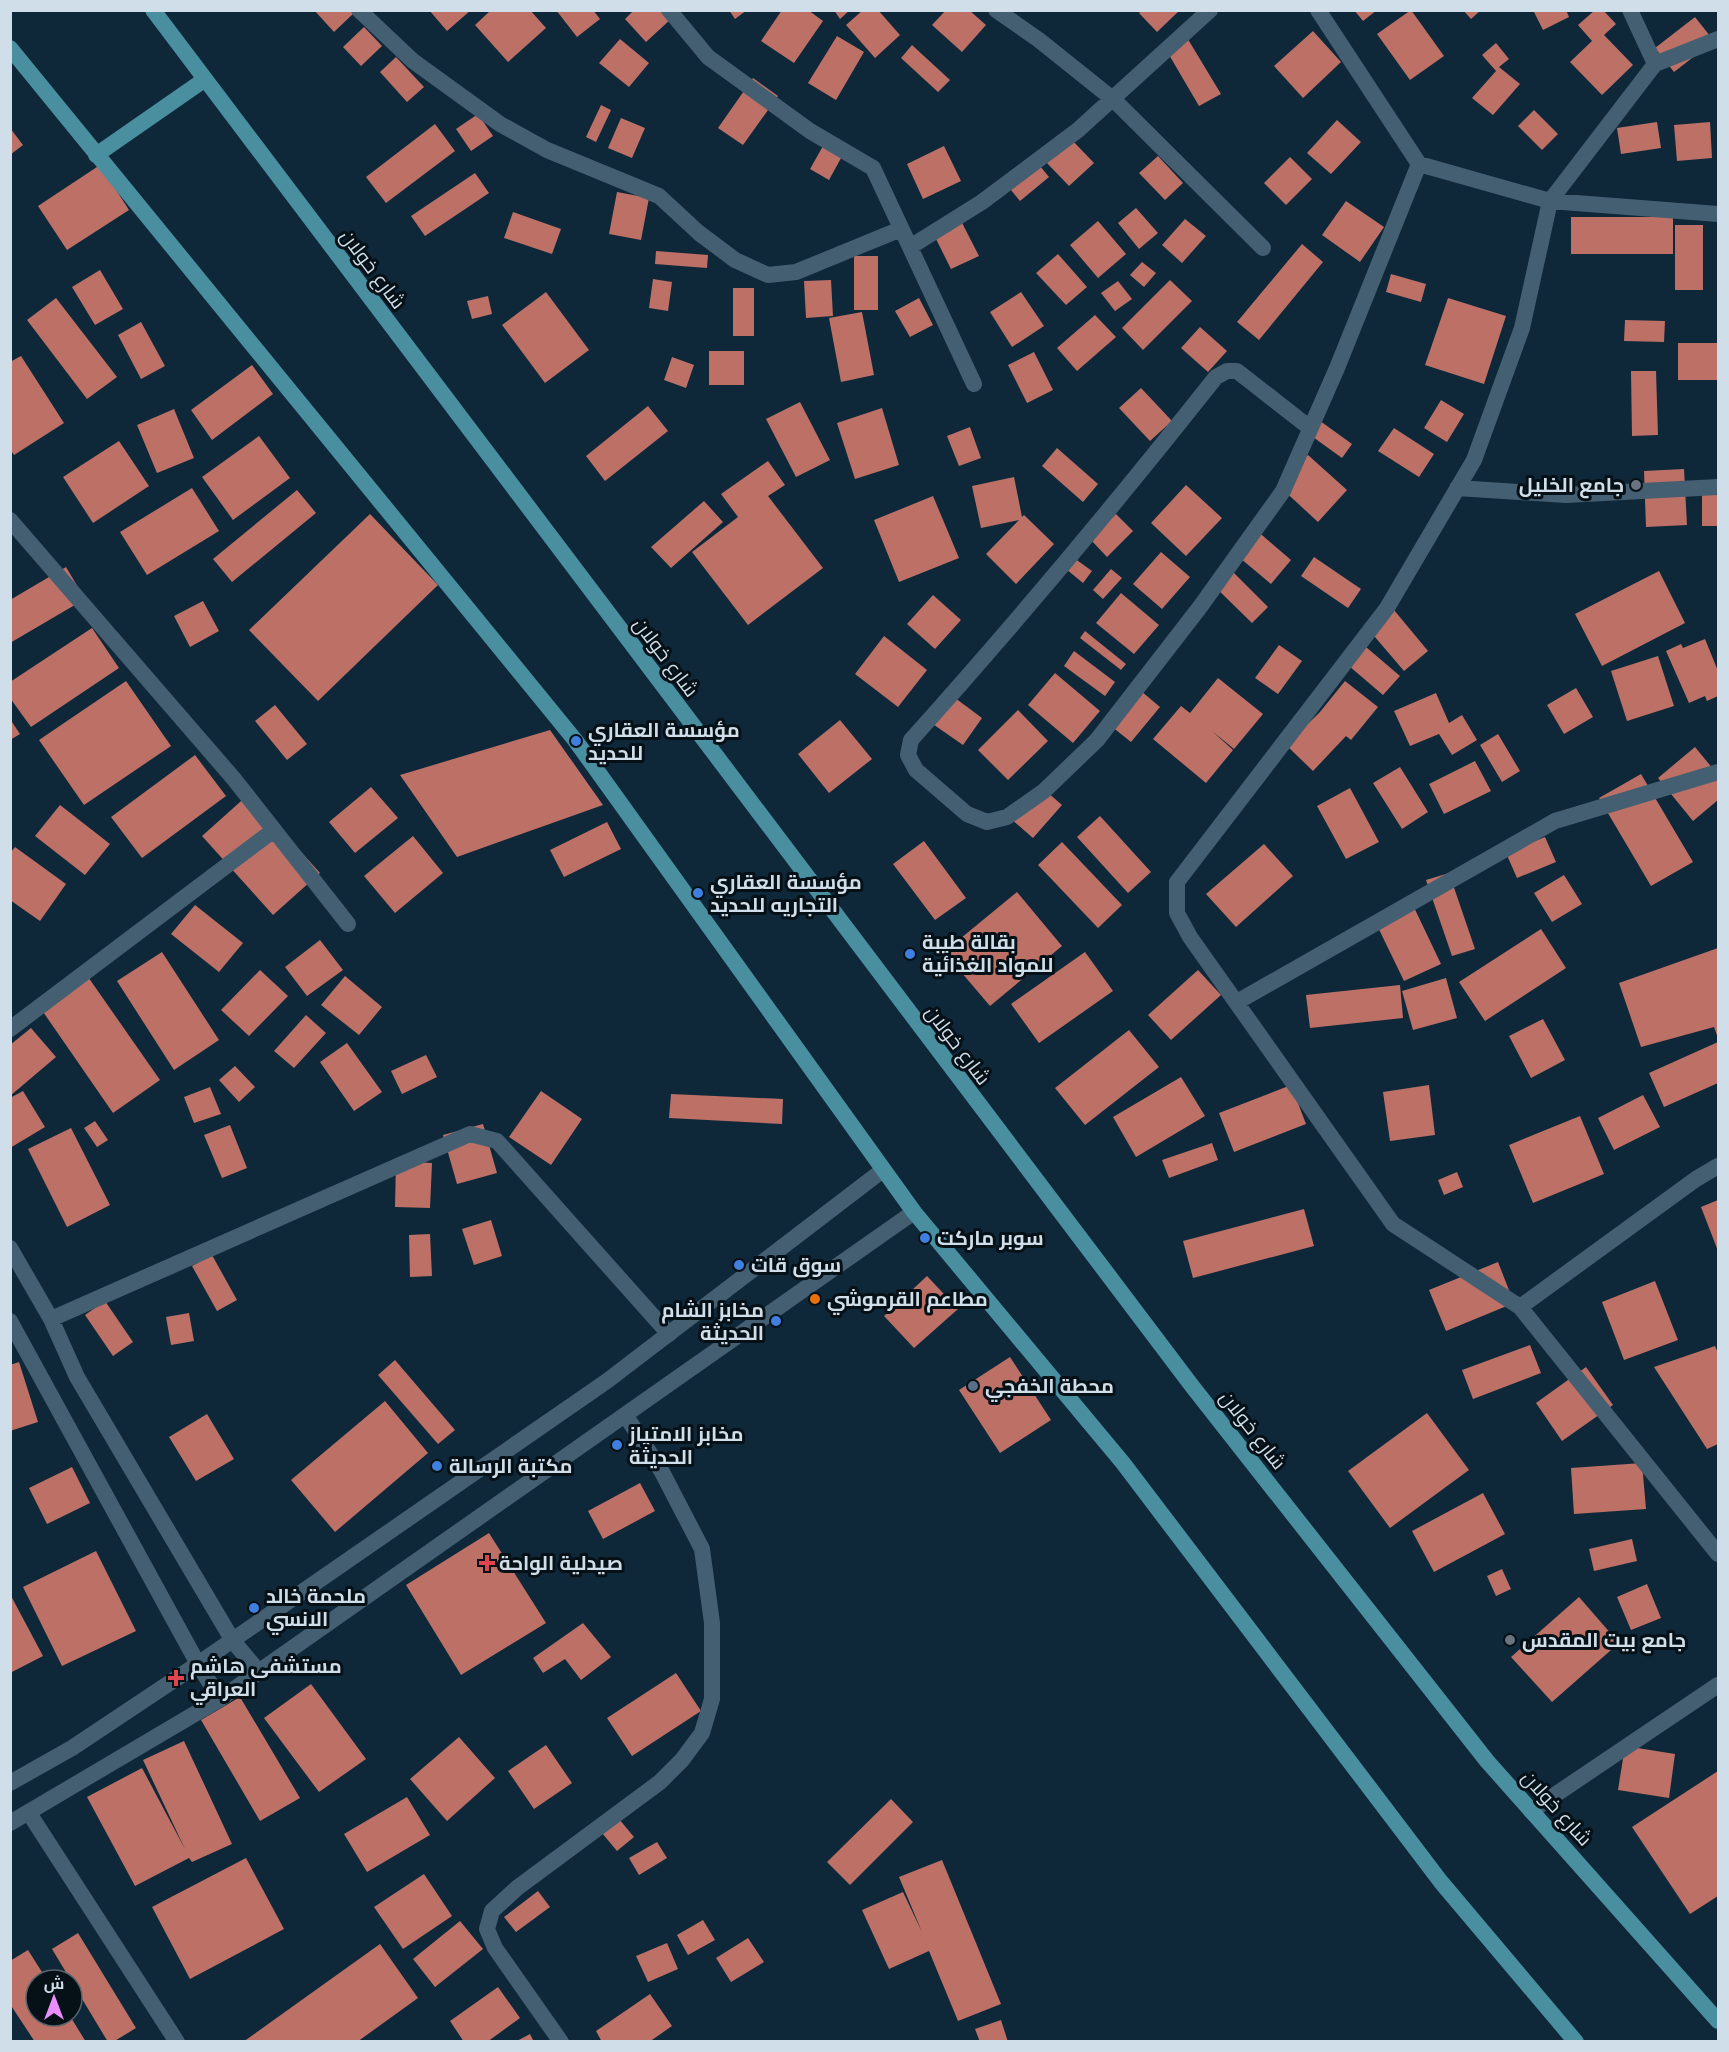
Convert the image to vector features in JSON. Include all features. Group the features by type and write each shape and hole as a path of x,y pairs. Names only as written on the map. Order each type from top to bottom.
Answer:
{"main road":[{"name":"شارع خولان","path":"153,10 1192,1386 1487,1761 1719,2021"},
{"path":"10,48 575,740 914,1212 1123,1463 1441,1882 1576,2042"},
{"path":"96,155 204,80"}],"street":[{"path":"358,10 413,62 500,124 547,150 658,196 699,233 735,260 768,275 796,272 902,229"},
{"path":"669,10 708,57 810,131 873,168 974,384"},
{"path":"996,10 1039,40 1114,100 1263,248"},
{"path":"910,247 982,202 1078,130 1114,100 1210,10"},
{"path":"1318,10 1419,164 1550,201 1719,214"},
{"path":"1630,10 1655,64"},
{"path":"1719,39 1655,64 1550,201 1522,328 1474,460 1387,608 1177,882 1177,913 1190,937 1393,1224 1520,1307 1719,1554"},
{"path":"1310,428 1237,371 1227,371 1216,377 1118,502 1030,607 911,740 908,755 916,770 967,814 987,822 1007,817 1044,790 1097,740 1200,607 1283,491 1310,428 1419,164"},
{"path":"1458,488 1566,495 1719,486"},
{"path":"10,520 234,779 348,924"},
{"path":"1237,1002 1555,821 1719,772"},
{"path":"10,1029 274,830"},
{"path":"51,1320 470,1134 497,1141 669,1334"},
{"path":"1520,1307 1696,1179 1719,1166"},
{"path":"10,1783 72,1748 198,1665 607,1381 883,1170"},
{"path":"10,1823 220,1699 914,1212"},
{"path":"10,1248 51,1320 77,1377 233,1641 259,1672"},
{"path":"10,1321 198,1665 220,1699"},
{"path":"561,2042 495,1947 487,1929 492,1911 517,1888 667,1774 702,1733 712,1699 712,1623 702,1549 662,1472 626,1416"},
{"path":"1531,1811 1719,1684"},
{"path":"29,1813 177,2042"}],"building":[{"path":"314,10 353,10 355,12 334,32"},
{"path":"429,10 471,10 447,31"},
{"path":"491,10 530,10 546,28 508,62 475,25"},
{"path":"556,10 593,10 600,19 577,37"},
{"path":"634,10 663,10 671,19 646,42 625,19"},
{"path":"729,10 747,10 735,19"},
{"path":"782,10 808,10 823,21 794,63 761,41"},
{"path":"834,10 850,10 840,19"},
{"path":"863,10 878,10 900,35 875,58 846,25"},
{"path":"946,10 969,10 986,25 962,52 932,25"},
{"path":"1142,10 1180,10 1157,32 1139,13"},
{"path":"1354,10 1377,10 1363,21"},
{"path":"1411,10 1444,56 1410,80 1377,34"},
{"path":"1463,10 1481,10 1471,19"},
{"path":"1533,10 1566,10 1569,17 1543,30"},
{"path":"1595,10 1603,10 1616,24 1604,35 1633,65 1602,95 1570,62 1592,41 1578,25"},
{"path":"1695,17 1714,41 1674,72 1655,48"},
{"path":"364,27 382,46 361,66 343,47"},
{"path":"1313,31 1341,62 1303,98 1274,66"},
{"path":"837,36 864,52 836,100 808,83"},
{"path":"1186,36 1221,94 1199,106 1165,48"},
{"path":"620,39 649,63 629,87 599,63"},
{"path":"1496,43 1509,59 1499,67 1520,84 1493,115 1472,98 1496,71 1482,55"},
{"path":"912,45 950,80 938,92 901,58"},
{"path":"396,57 424,87 407,102 380,72"},
{"path":"753,78 778,96 743,145 718,128"},
{"path":"601,105 611,110 596,142 586,137"},
{"path":"1534,110 1558,134 1542,150 1518,126"},
{"path":"478,114 493,136 471,151 456,129"},
{"path":"621,118 645,128 632,158 608,148"},
{"path":"1337,120 1361,142 1331,174 1307,153"},
{"path":"1657,122 1661,148 1621,154 1617,128"},
{"path":"1710,122 1712,158 1677,161 1674,125"},
{"path":"435,124 455,151 386,203 366,177"},
{"path":"10,128 23,145 10,155"},
{"path":"827,139 846,149 829,180 810,169"},
{"path":"1071,139 1094,163 1069,186 1046,162"},
{"path":"944,146 961,181 923,199 907,164"},
{"path":"1158,156 1183,183 1165,200 1139,173"},
{"path":"1290,157 1312,179 1286,205 1264,183"},
{"path":"1035,160 1049,177 1020,201 1006,184"},
{"path":"100,165 129,210 67,250 38,206"},
{"path":"475,173 489,193 425,236 411,216"},
{"path":"617,192 649,198 641,240 609,234"},
{"path":"1346,201 1384,227 1360,262 1322,235"},
{"path":"1136,208 1158,233 1139,249 1118,223"},
{"path":"513,212 561,229 552,254 504,238"},
{"path":"958,215 979,256 951,269 931,229"},
{"path":"1571,217 1673,217 1673,254 1571,254"},
{"path":"1185,219 1206,236 1182,263 1162,245"},
{"path":"1098,221 1126,254 1098,278 1070,245"},
{"path":"1675,225 1703,225 1703,290 1675,290"},
{"path":"1302,244 1323,262 1259,340 1237,322"},
{"path":"656,251 708,255 707,268 655,264"},
{"path":"1058,254 1087,287 1066,305 1036,273"},
{"path":"854,256 878,256 878,310 854,310"},
{"path":"1142,262 1156,273 1144,287 1130,275"},
{"path":"100,270 123,309 95,325 72,287"},
{"path":"1391,274 1426,284 1421,302 1386,292"},
{"path":"653,279 672,282 668,311 649,308"},
{"path":"831,280 833,316 806,318 804,281"},
{"path":"1170,280 1192,301 1143,350 1122,328"},
{"path":"1118,281 1132,299 1115,311 1101,293"},
{"path":"733,288 754,288 754,336 733,336"},
{"path":"546,292 589,350 545,383 502,325"},
{"path":"1021,292 1044,326 1012,347 990,312"},
{"path":"488,296 492,314 472,319 467,301"},
{"path":"56,298 117,377 87,399 27,320"},
{"path":"919,298 933,325 910,337 895,311"},
{"path":"1448,298 1506,316 1484,384 1425,365"},
{"path":"862,312 874,375 841,382 829,318"},
{"path":"1095,315 1116,337 1077,371 1057,348"},
{"path":"1625,320 1665,321 1664,342 1624,341"},
{"path":"141,322 165,366 141,379 118,335"},
{"path":"1200,327 1227,351 1208,372 1181,348"},
{"path":"1678,343 1717,343 1717,380 1678,380"},
{"path":"709,351 744,351 744,385 709,385"},
{"path":"1034,352 1053,390 1027,403 1008,365"},
{"path":"21,356 64,423 14,455 10,449 10,362"},
{"path":"672,357 694,365 686,388 664,380"},
{"path":"252,365 273,394 212,440 191,410"},
{"path":"1631,371 1656,371 1658,435 1632,436"},
{"path":"1141,388 1172,421 1150,441 1119,408"},
{"path":"1441,400 1464,414 1447,442 1424,428"},
{"path":"800,402 830,460 796,477 766,419"},
{"path":"648,406 668,431 605,481 586,456"},
{"path":"882,408 899,465 855,479 837,423"},
{"path":"174,409 194,458 157,473 137,425"},
{"path":"1316,418 1352,444 1342,458 1306,432"},
{"path":"970,427 981,458 959,466 947,436"},
{"path":"1394,428 1434,454 1419,477 1378,451"},
{"path":"259,436 290,478 233,520 202,477"},
{"path":"119,441 149,486 93,523 63,477"},
{"path":"1057,448 1098,484 1083,502 1042,466"},
{"path":"1308,455 1347,490 1318,522 1279,486"},
{"path":"768,461 785,485 768,496 823,568 748,625 692,552 738,517 721,494"},
{"path":"1684,469 1687,525 1646,527 1644,471"},
{"path":"1014,477 1022,517 1024,515 1054,544 1016,584 986,554 1019,520 981,528 972,486"},
{"path":"1702,480 1718,480 1718,526 1702,526"},
{"path":"1186,485 1222,518 1186,556 1151,523"},
{"path":"192,488 219,531 147,575 120,532"},
{"path":"297,490 316,513 232,582 213,559"},
{"path":"933,496 959,558 899,582 874,520"},
{"path":"704,501 723,522 671,568 651,547"},
{"path":"370,514 438,585 318,701 249,630"},
{"path":"1116,514 1133,531 1107,557 1090,539"},
{"path":"1255,529 1291,560 1271,584 1234,553"},
{"path":"1161,552 1190,577 1162,609 1133,584"},
{"path":"1314,557 1361,589 1348,608 1301,576"},
{"path":"1074,558 1092,571 1083,583 1066,569"},
{"path":"1226,565 1268,607 1252,623 1209,581"},
{"path":"66,567 85,599 10,643 10,600"},
{"path":"1111,569 1122,578 1103,599 1093,590"},
{"path":"1659,571 1685,623 1602,666 1575,614"},
{"path":"1121,593 1159,625 1134,654 1096,623"},
{"path":"933,595 961,620 935,649 907,624"},
{"path":"203,601 219,631 190,647 174,616"},
{"path":"1394,610 1428,651 1404,671 1369,630"},
{"path":"92,628 119,668 31,727 10,698 10,682"},
{"path":"1085,631 1126,664 1121,670 1080,638"},
{"path":"884,636 927,670 898,707 855,674"},
{"path":"1705,639 1718,671 1718,696 1707,701 1705,696 1689,703 1666,651 1681,644 1683,648"},
{"path":"1279,645 1302,661 1278,694 1255,678"},
{"path":"1366,647 1400,676 1383,695 1349,666"},
{"path":"1074,651 1115,682 1105,696 1064,666"},
{"path":"1658,656 1674,706 1627,721 1611,671"},
{"path":"1055,673 1100,711 1073,743 1028,705"},
{"path":"1218,678 1263,714 1234,749 1212,731 1233,750 1206,783 1153,739 1181,706 1190,713"},
{"path":"126,681 171,746 84,805 39,740"},
{"path":"1345,681 1378,707 1351,740 1346,736 1313,771 1286,745 1320,712"},
{"path":"1576,688 1593,717 1564,734 1547,705"},
{"path":"1141,691 1160,707 1131,742 1111,726"},
{"path":"947,692 982,718 963,745 927,720"},
{"path":"1436,693 1449,723 1462,715 1477,740 1452,755 1439,734 1410,746 1394,711"},
{"path":"275,705 307,744 287,760 255,721"},
{"path":"1018,710 1048,741 1008,780 978,750"},
{"path":"10,719 20,734 10,740"},
{"path":"840,720 872,759 829,793 798,754"},
{"path":"550,730 603,805 457,857 400,775"},
{"path":"1498,734 1520,771 1502,782 1480,745"},
{"path":"1695,747 1718,775 1718,800 1693,821 1658,778"},
{"path":"195,755 226,796 142,858 111,817"},
{"path":"1475,761 1491,791 1444,814 1429,784"},
{"path":"1400,767 1428,812 1402,829 1373,783"},
{"path":"1641,774 1693,862 1651,886 1599,798"},
{"path":"1039,785 1062,805 1033,838 1010,818"},
{"path":"371,787 398,818 355,853 329,822"},
{"path":"1350,788 1379,842 1346,859 1317,806"},
{"path":"249,794 320,873 273,915 202,836"},
{"path":"60,805 110,844 85,875 35,836"},
{"path":"1100,816 1151,872 1128,893 1077,837"},
{"path":"607,822 621,849 564,877 550,850"},
{"path":"413,836 443,873 395,913 364,876"},
{"path":"1545,837 1556,862 1517,878 1506,853"},
{"path":"924,841 966,898 935,920 893,864"},
{"path":"1062,842 1122,905 1098,928 1038,865"},
{"path":"1264,844 1293,876 1236,927 1206,894"},
{"path":"15,847 66,884 40,921 10,900 10,853"},
{"path":"1449,873 1475,949 1452,956 1426,880"},
{"path":"1564,875 1582,904 1552,922 1534,893"},
{"path":"1017,892 1062,946 990,1006 944,952"},
{"path":"1410,899 1441,964 1404,981 1373,917"},
{"path":"195,905 243,943 219,972 171,934"},
{"path":"1541,929 1566,968 1485,1021 1459,982"},
{"path":"320,940 343,970 307,996 285,967"},
{"path":"1718,948 1718,1038 1714,1027 1641,1047 1619,983"},
{"path":"162,952 219,1040 174,1070 117,981"},
{"path":"1085,952 1113,991 1039,1043 1011,1004"},
{"path":"260,970 288,996 249,1036 221,1010"},
{"path":"1198,970 1221,995 1171,1040 1148,1015"},
{"path":"86,974 160,1080 113,1113 39,1006"},
{"path":"345,976 382,1007 359,1035 321,1005"},
{"path":"1446,978 1457,1018 1413,1030 1402,991"},
{"path":"1400,985 1403,1018 1310,1028 1306,995"},
{"path":"306,1015 326,1033 294,1068 274,1051"},
{"path":"1543,1019 1565,1060 1531,1078 1509,1036"},
{"path":"31,1028 56,1057 10,1096 10,1045"},
{"path":"1129,1030 1159,1067 1085,1125 1055,1088"},
{"path":"1718,1042 1718,1083 1664,1107 1649,1073"},
{"path":"347,1043 382,1092 354,1111 320,1062"},
{"path":"426,1055 437,1077 402,1094 391,1071"},
{"path":"235,1066 255,1087 239,1102 219,1080"},
{"path":"1181,1077 1205,1116 1136,1157 1113,1117"},
{"path":"1291,1085 1306,1124 1234,1152 1219,1113"},
{"path":"1429,1085 1435,1135 1390,1141 1383,1092"},
{"path":"210,1087 221,1114 194,1123 184,1097"},
{"path":"23,1091 45,1127 10,1148 10,1098"},
{"path":"541,1091 582,1119 551,1165 509,1137"},
{"path":"671,1094 783,1099 782,1124 669,1118"},
{"path":"1643,1095 1660,1127 1614,1150 1598,1118"},
{"path":"1580,1116 1604,1174 1533,1203 1509,1145"},
{"path":"95,1121 108,1140 97,1147 84,1128"},
{"path":"483,1124 497,1173 457,1184 443,1135"},
{"path":"230,1125 247,1168 222,1178 204,1135"},
{"path":"71,1128 110,1205 67,1227 28,1149"},
{"path":"1212,1143 1218,1160 1169,1178 1162,1160"},
{"path":"396,1161 432,1163 430,1208 395,1207"},
{"path":"1457,1172 1463,1187 1444,1195 1438,1180"},
{"path":"1718,1200 1718,1251 1701,1207"},
{"path":"1304,1209 1314,1246 1193,1278 1183,1241"},
{"path":"491,1220 502,1256 474,1265 462,1229"},
{"path":"430,1234 432,1276 410,1277 409,1235"},
{"path":"212,1255 237,1300 217,1311 192,1266"},
{"path":"1498,1262 1514,1303 1446,1331 1429,1290"},
{"path":"927,1276 958,1309 914,1348 884,1316"},
{"path":"1655,1281 1678,1340 1624,1360 1602,1302"},
{"path":"105,1301 133,1342 113,1356 85,1315"},
{"path":"189,1313 194,1341 171,1345 166,1317"},
{"path":"1530,1345 1541,1373 1473,1399 1462,1370"},
{"path":"1715,1346 1718,1353 1718,1444 1707,1449 1654,1367"},
{"path":"1010,1357 1051,1420 1000,1453 959,1390"},
{"path":"395,1360 455,1430 438,1444 378,1375"},
{"path":"19,1362 38,1422 10,1431 10,1365"},
{"path":"1586,1367 1613,1405 1562,1441 1536,1403"},
{"path":"385,1401 428,1453 335,1532 291,1480"},
{"path":"1427,1413 1469,1470 1390,1528 1348,1471"},
{"path":"207,1414 234,1459 196,1481 169,1437"},
{"path":"1642,1463 1646,1509 1574,1514 1571,1468"},
{"path":"72,1467 90,1503 47,1524 29,1488"},
{"path":"640,1483 655,1511 603,1539 588,1511"},
{"path":"1483,1493 1505,1534 1434,1572 1412,1531"},
{"path":"489,1533 546,1623 461,1675 406,1585"},
{"path":"1632,1539 1637,1561 1594,1571 1589,1549"},
{"path":"96,1551 136,1631 62,1666 23,1587"},
{"path":"1502,1569 1511,1589 1496,1596 1487,1576"},
{"path":"1647,1584 1661,1618 1631,1630 1617,1597"},
{"path":"10,1594 43,1656 10,1673"},
{"path":"1579,1597 1619,1643 1552,1702 1511,1657"},
{"path":"583,1623 611,1657 581,1680 565,1659 543,1673 533,1658"},
{"path":"676,1673 701,1711 632,1756 607,1718"},
{"path":"311,1684 366,1759 319,1792 264,1718"},
{"path":"240,1697 300,1798 260,1821 201,1720"},
{"path":"459,1737 495,1778 447,1821 410,1779"},
{"path":"184,1741 232,1844 192,1862 189,1858 135,1886 87,1797 142,1768 185,1849 143,1760"},
{"path":"546,1745 572,1783 534,1809 508,1771"},
{"path":"1625,1746 1675,1754 1669,1798 1618,1790"},
{"path":"1718,1771 1718,1896 1690,1914 1632,1827"},
{"path":"407,1797 430,1835 367,1872 344,1834"},
{"path":"891,1799 913,1822 850,1885 827,1862"},
{"path":"619,1819 634,1837 617,1851 602,1833"},
{"path":"657,1842 667,1858 639,1875 629,1858"},
{"path":"246,1858 284,1929 190,1979 152,1907"},
{"path":"942,1860 1001,2004 958,2021 929,1951 889,1969 862,1910 903,1892 922,1932 899,1877"},
{"path":"424,1874 452,1916 403,1949 374,1907"},
{"path":"538,1891 550,1907 516,1932 504,1917"},
{"path":"703,1920 715,1940 688,1955 677,1935"},
{"path":"460,1921 483,1949 435,1987 413,1959"},
{"path":"78,1933 136,2028 113,2042 108,2042 84,2002 84,1968 63,1968 52,1949"},
{"path":"748,1938 764,1962 731,1982 716,1958"},
{"path":"667,1943 678,1969 648,1982 636,1956"},
{"path":"380,1944 418,1998 357,2042 243,2042"},
{"path":"28,1950 39,1968 24,1968 24,2025 10,2004 10,1961"},
{"path":"498,1987 520,2018 487,2042 464,2042 450,2021"},
{"path":"650,1994 672,2026 649,2042 602,2042 596,2031"},
{"path":"1001,2020 1008,2042 980,2042 975,2029"},
{"path":"26,2028 77,2028 86,2042 35,2042"},
{"path":"530,2034 534,2042 515,2042"}],"place":[{"name":"جامع الخليل","path":"1636,485"},
{"name":"مؤسسة العقاري للحديد","path":"576,741"},
{"name":"مؤسسة العقاري التجاريه للحديد","path":"698,893"},
{"name":"بقالة طيبة للمواد الغذائية","path":"910,954"},
{"name":"سوبر ماركت","path":"925,1238"},
{"name":"سوق قات","path":"739,1265"},
{"name":"مطاعم القرموشي","path":"815,1299"},
{"name":"مخابز الشام الحديثة","path":"776,1321"},
{"name":"محطة الخفجي","path":"973,1386"},
{"name":"مخابز الامتياز الحديثة","path":"617,1445"},
{"name":"مكتبة الرسالة","path":"437,1466"},
{"name":"صيدلية الواحة","path":"487,1563"},
{"name":"ملحمة خالد الانسي","path":"254,1608"},
{"name":"جامع بيت المقدس","path":"1510,1640"},
{"name":"مستشفى هاشم العراقي","path":"176,1678"}]}
